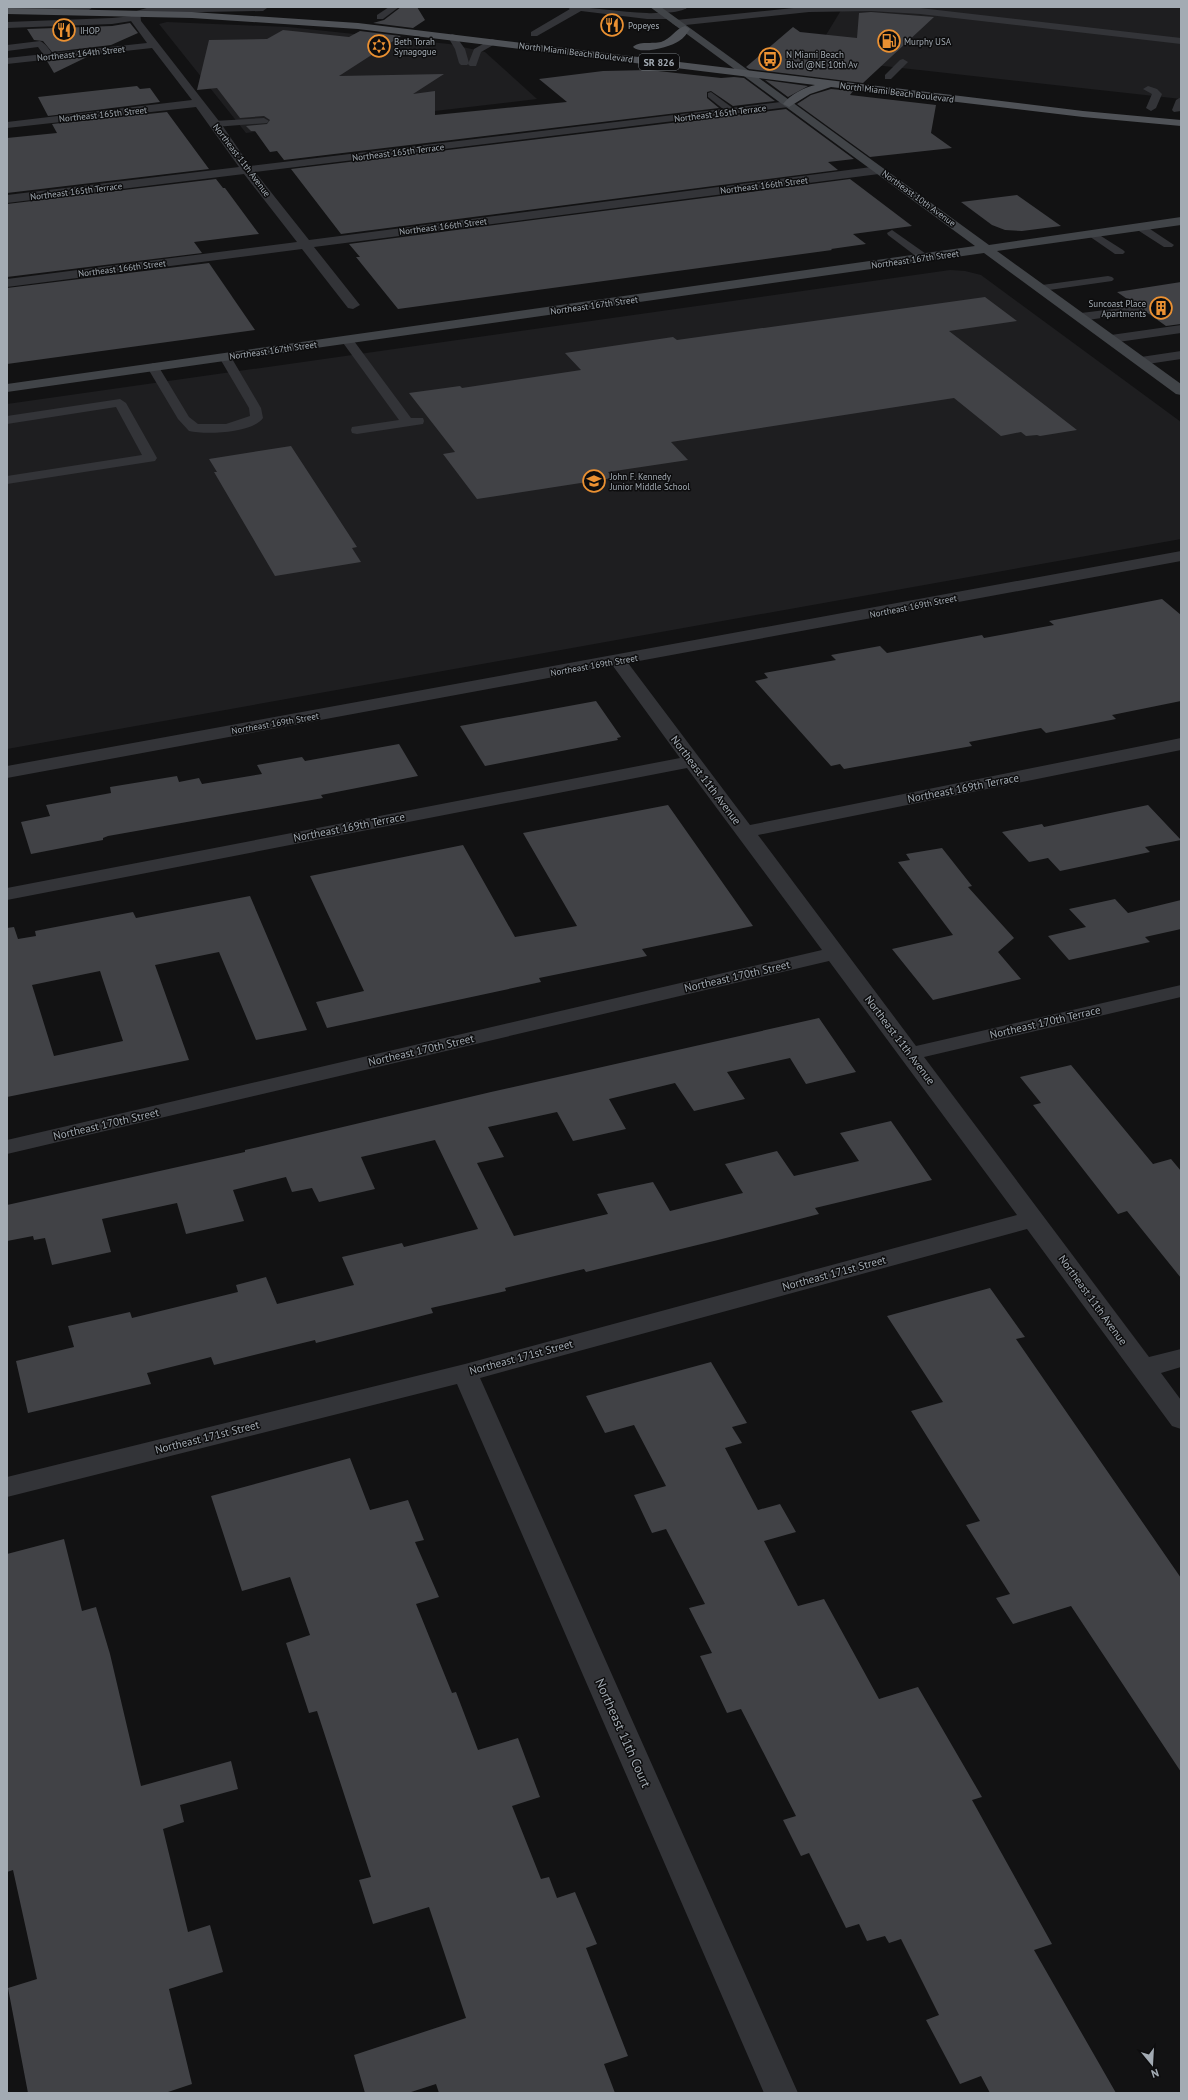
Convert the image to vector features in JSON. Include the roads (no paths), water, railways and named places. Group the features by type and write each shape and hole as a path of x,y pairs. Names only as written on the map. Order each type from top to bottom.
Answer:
{"main road":[{"path":"248,7 277,9"},
{"name":"SR 826","path":"7,11 135,16"},
{"name":"North Miami Beach Boulevard","path":"135,16 277,20 452,37 1083,114 1181,123"},
{"path":"376,16 395,18"},
{"name":"North Miami Beach Boulevard","path":"674,51 634,47 670,43 678,39 685,29"},
{"name":"North Miami Beach Boulevard","path":"531,34 549,36"},
{"path":"702,55 747,60"},
{"name":"North Miami Beach Boulevard","path":"873,76 904,79"},
{"path":"789,104 798,94 812,89 840,84"},
{"path":"1136,106 1179,111"}],"street":[{"name":"Northeast 10th Avenue","path":"657,8 723,58 789,104 1181,391"},
{"name":"Northeast 11th Avenue","path":"135,16 154,45 217,126 248,171 354,305"},
{"name":"Northeast 164th Street","path":"7,60 154,45"},
{"name":"Northeast 165th Street","path":"7,125 199,103"},
{"name":"Northeast 165th Terrace","path":"7,200 789,104"},
{"name":"Northeast 166th Street","path":"7,283 879,170"},
{"name":"Northeast 167th Street","path":"7,388 1181,221"},
{"name":"Northeast 169th Street","path":"7,772 618,661 1181,556"},
{"name":"Northeast 11th Avenue","path":"618,661 1181,1419"},
{"name":"Northeast 169th Terrace","path":"744,832 1181,744"},
{"name":"Northeast 169th Terrace","path":"7,894 692,761"},
{"name":"Northeast 170th Street","path":"7,1147 835,953"},
{"name":"Northeast 170th Terrace","path":"910,1054 1181,991"},
{"name":"Northeast 171st Street","path":"7,1487 465,1373 1033,1219"},
{"path":"1143,1368 1181,1358"},
{"name":"Northeast 11th Court","path":"465,1373 781,2093"}],"lane":[{"path":"7,11 21,8 89,7"},
{"path":"376,16 395,7"},
{"path":"531,34 577,7 672,19 847,7 896,9 1181,41"},
{"path":"657,8 684,7"},
{"path":"7,25 112,21 135,16 156,9 208,10 263,8"},
{"path":"452,37 469,63 477,51 492,42"},
{"path":"7,48 40,44 49,56"},
{"path":"888,77 903,62"},
{"path":"1148,89 1154,91 1156,94 1151,108"},
{"path":"711,95 731,111"},
{"path":"1179,111 1181,100"},
{"path":"1140,227 1168,245"},
{"path":"892,233 925,258"},
{"path":"1092,234 1119,252"},
{"path":"1042,288 1108,279"},
{"path":"1081,317 1138,310"},
{"path":"1111,339 1181,329"},
{"path":"347,340 413,421 357,430"},
{"path":"1141,361 1181,355"},
{"path":"153,367 184,419 194,428 216,430 240,426 257,418 255,408 225,357"},
{"path":"7,420 120,403 150,458 7,480"}],"place":[{"name":"Popeyes","path":"612,25"},
{"name":"IHOP","path":"64,30"},
{"name":"Murphy USA","path":"889,41"},
{"name":"Beth Torah Synagogue","path":"379,46"},
{"name":"N Miami Beach Blvd @NE 10th Av","path":"770,59"},
{"name":"Suncoast Place Apartments","path":"1161,308"},
{"name":"John F. Kennedy Junior Middle School","path":"594,481"}]}
